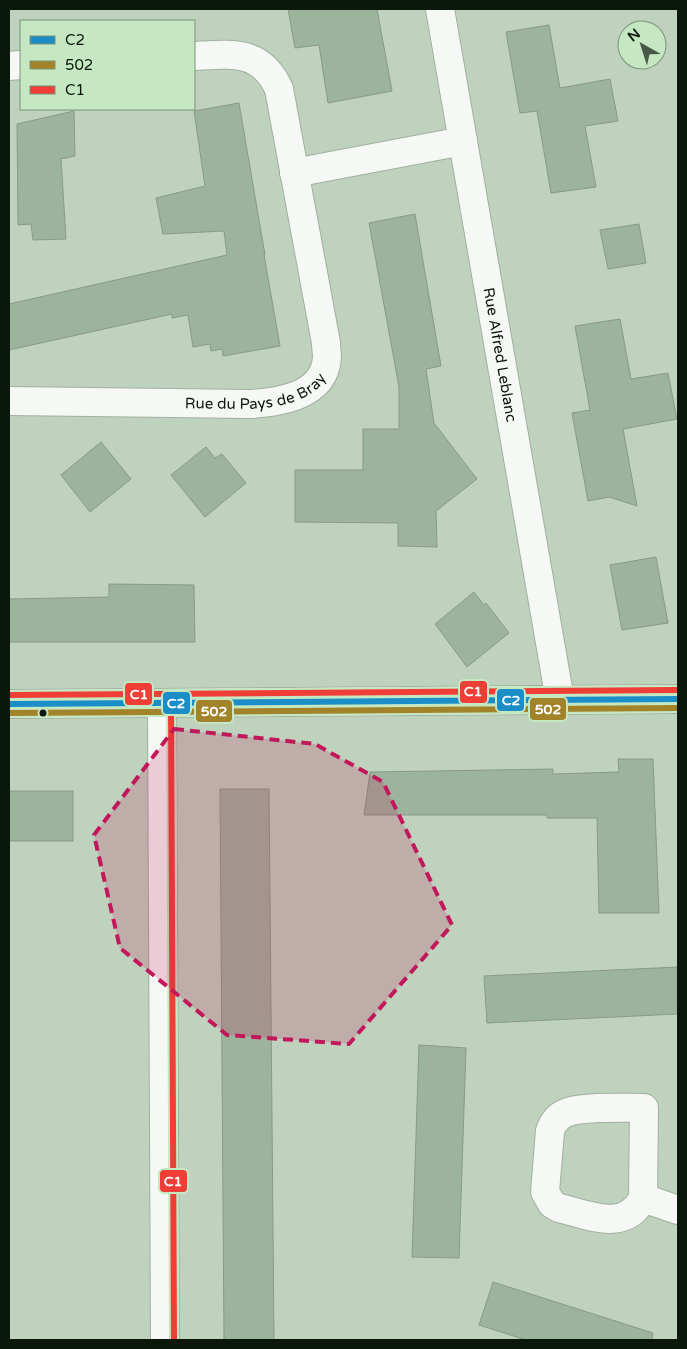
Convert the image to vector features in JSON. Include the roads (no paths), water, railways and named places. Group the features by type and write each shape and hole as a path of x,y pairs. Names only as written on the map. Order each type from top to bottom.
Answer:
{"street":[{"name":"Rue Alfred Leblanc","path":"440,9 560,700"},
{"name":"Rue du Pays de Bray","path":"9,401 251,404 289,398 304,393 312,386 324,369 327,358 326,343 279,89 274,77 265,66 254,59 240,55 195,56"},
{"path":"294,173 463,141"},
{"path":"9,704 678,699"},
{"path":"162,704 165,1340"},
{"path":"644,1108 643,1198 638,1208 632,1213 611,1220 559,1208 552,1204 545,1192 552,1124 563,1114 577,1110 644,1108"},
{"path":"643,1198 678,1210"}]}
